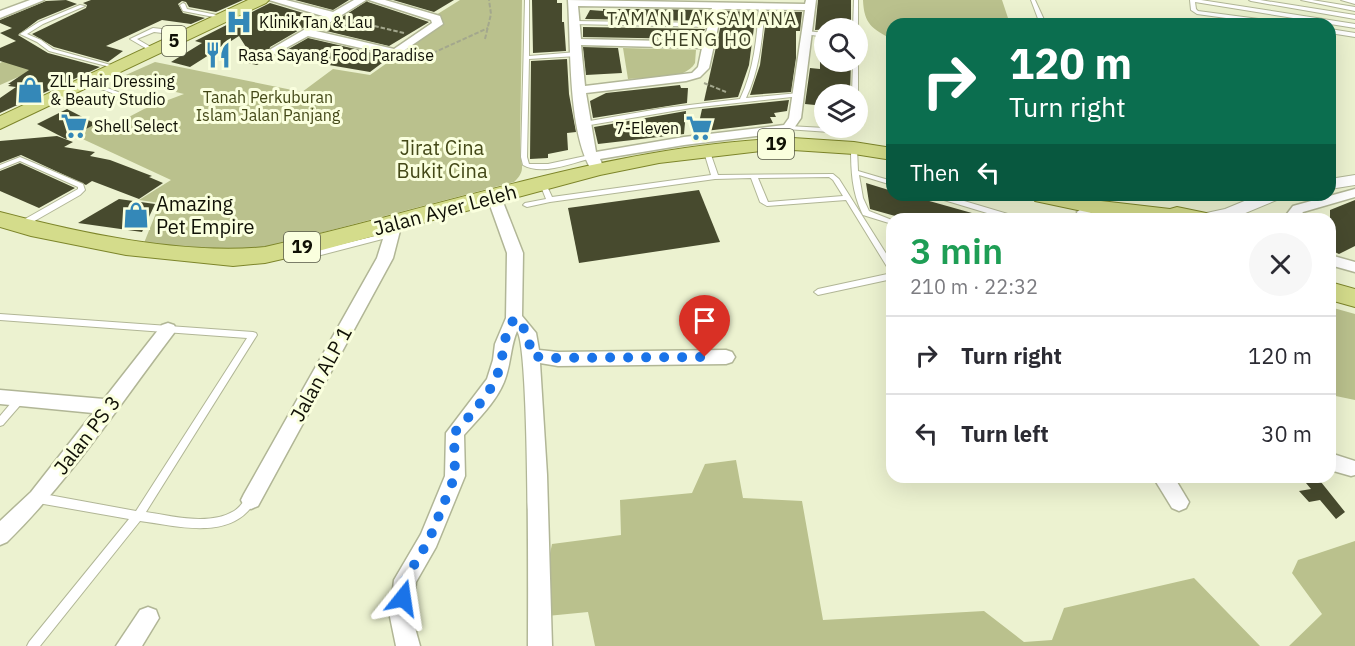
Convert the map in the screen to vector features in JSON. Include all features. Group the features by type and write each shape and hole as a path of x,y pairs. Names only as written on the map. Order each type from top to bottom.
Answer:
{"main road":[{"name":"5","path":"0,123 261,0"},
{"name":"Jalan Ayer Leleh","path":"10,222 126,247 233,258 265,255 385,234 494,197 547,192 594,163 793,144 854,148 886,153"},
{"path":"1053,201 1082,213"},
{"path":"1068,201 1138,213"},
{"path":"1336,292 1355,297"}],"street":[{"path":"0,15 39,0"},
{"path":"274,0 332,15"},
{"path":"275,51 332,15 361,0"},
{"path":"305,32 391,53 403,51 438,24 436,18 374,0"},
{"path":"573,2 684,2 762,6 811,3 795,118 788,128 684,141 594,163 584,124 573,23 573,2"},
{"path":"581,90 692,77 703,68 718,5"},
{"path":"577,48 709,45"},
{"path":"1336,183 1355,180"},
{"path":"1336,199 1355,194"},
{"path":"408,646 401,617 405,580 429,540 455,476 454,433 476,409 495,382 502,360 503,344 514,318 515,253 494,197"},
{"path":"1235,213 1260,201"},
{"path":"1295,213 1298,209 1328,201"},
{"name":"Jalan ALP 1","path":"251,500 384,258 385,234"},
{"path":"1336,262 1355,267"},
{"path":"514,318 528,333 531,355 537,475 540,646"},
{"name":"Jalan PS 3","path":"0,535 38,498 168,329"},
{"path":"531,355 558,359 726,357"},
{"path":"0,397 109,406"},
{"path":"1336,463 1351,468"},
{"path":"1167,483 1179,502"},
{"path":"128,646 148,618"}],"lane":[{"path":"526,0 524,156 526,165 531,168 594,163"},
{"path":"856,0 856,18"},
{"path":"1034,0 1041,18"},
{"path":"1239,18 1197,12 1194,10 1192,0 1305,18"},
{"path":"1251,0 1355,17"},
{"path":"1303,0 1355,9"},
{"path":"1343,0 1355,2"},
{"path":"183,5 185,10 225,17"},
{"path":"82,6 23,34 39,41 51,50 116,69"},
{"path":"742,100 755,60 762,6"},
{"path":"573,23 713,25"},
{"path":"1336,23 1355,26"},
{"path":"154,51 133,39 153,30 190,34"},
{"path":"1336,32 1355,35"},
{"path":"807,33 814,34"},
{"path":"526,58 577,48"},
{"path":"87,82 149,105"},
{"path":"584,124 742,100 799,95"},
{"path":"788,128 814,129"},
{"path":"854,148 854,172 862,205 866,213 886,220"},
{"path":"706,152 715,177"},
{"path":"0,167 20,159 81,186 82,190 78,194 10,222"},
{"path":"854,172 886,181"},
{"path":"527,205 547,192 715,177 831,176 836,179 886,259"},
{"path":"754,177 764,202 767,204 846,198"},
{"path":"956,201 995,213"},
{"path":"298,258 385,234"},
{"path":"818,292 886,277"},
{"path":"0,317 253,334 138,516 33,646"},
{"path":"0,422 20,399"},
{"path":"38,498 138,516 203,524 224,521 240,513 251,500"}],"path":[{"path":"485,39 491,14 489,0"},
{"path":"332,15 420,37"},
{"path":"433,53 488,28"},
{"path":"692,77 742,100"}],"green space":[{"path":"460,0 522,0 520,154 522,166 520,176 514,182 263,248 204,249 144,243 160,203 139,200 171,180 74,135 96,124 108,128 144,109 184,94 119,78 155,62 302,92 333,69 370,75 441,25 442,19 436,15"},
{"path":"863,0 1002,0 1008,18 886,18 886,36 870,25 865,15"},
{"path":"623,48 696,50 695,63 690,69 674,76 628,79"},
{"path":"0,63 48,64 0,85"},
{"path":"1336,309 1355,314 1355,400 1336,396"},
{"path":"736,460 743,498 802,501 823,620 984,611 1024,642 1052,640 1064,608 1194,578 1260,646 595,646 588,612 537,617 552,544 621,535 620,500 692,493 705,464"},
{"path":"1355,541 1355,646 1289,646 1322,614 1292,573 1298,560"}],"building":[{"path":"66,0 77,4 38,20 18,35 48,53 100,67 0,113 0,98 16,87 8,86 11,84 8,84 29,70 0,61 0,48 16,41 0,33 12,28 0,23 0,20 46,1"},
{"path":"91,0 243,0 216,12 189,7 186,2 182,1 178,4 183,13 205,18 191,24 162,20 106,46 123,51 108,62 54,47 32,34 86,8 87,5 83,3"},
{"path":"295,0 349,0 333,10"},
{"path":"393,0 454,0 434,12"},
{"path":"532,0 557,0 557,3 562,3 566,51 533,53"},
{"path":"818,0 851,0 851,18 816,18"},
{"path":"367,1 429,22 389,46 322,30"},
{"path":"270,3 320,18 270,47 269,53 272,56 257,65 241,62 251,55 239,36 190,67 171,62 202,43 195,41"},
{"path":"603,9 709,10 707,21 585,19 590,10 603,11"},
{"path":"724,11 756,12 749,65 738,97 704,101"},
{"path":"767,12 802,12 800,31 796,31 796,58 791,92 750,95 760,65"},
{"path":"583,27 705,29 704,31 692,31 692,39 583,37"},
{"path":"308,38 390,57 370,72 329,65 330,63 285,51"},
{"path":"583,47 618,48 622,73 586,75"},
{"path":"567,59 569,94 576,132 567,133 568,150 548,154 548,158 530,159 531,61"},
{"path":"810,68 814,68 814,72 851,72 850,84 814,84 814,105 805,104"},
{"path":"680,85 681,88 688,88 687,103 593,118 590,101 606,93"},
{"path":"789,100 787,111 774,113 776,117 770,117 773,123 697,132 702,109"},
{"path":"67,109 96,124 66,139 37,124"},
{"path":"686,111 684,134 598,144 594,127"},
{"path":"57,136 73,142 64,147 95,152 90,156 110,160 152,176 149,177 163,183 139,199 92,181 86,185 21,155 0,163 0,141"},
{"path":"20,163 75,188 39,208 0,191 0,171"},
{"path":"866,183 886,189 886,201 929,201 972,213 886,213 870,209"},
{"path":"699,190 720,242 579,263 568,208"},
{"path":"119,199 155,204 142,232 78,223"},
{"path":"1355,200 1355,246 1339,254 1336,253 1336,213 1330,213 1330,210"},
{"path":"1306,483 1322,483 1345,512 1336,519 1320,500 1309,502 1299,491 1311,489"}],"place":[{"name":"Klinik Tan & Lau","path":"239,22"},
{"name":"Rasa Sayang Food Paradise","path":"218,55"},
{"name":"ZLL Hair Dressing & Beauty Studio","path":"30,90"},
{"name":"Shell Select","path":"74,126"},
{"name":"7-Eleven","path":"699,128"},
{"name":"Amazing Pet Empire","path":"136,215"}],"district":[{"name":"TAMAN LAKSAMANA CHENG HO","path":"702,29"}],"route":[{"path":"403,598 405,580 429,540 455,476 454,433 476,409 495,382 502,360 503,344 514,318 523,325 528,333 531,355 543,358 705,357"}],"park label":[{"name":"Tanah Perkuburan Islam Jalan Panjang","path":"268,106"},
{"name":"Jirat Cina Bukit Cina","path":"442,160"}]}
